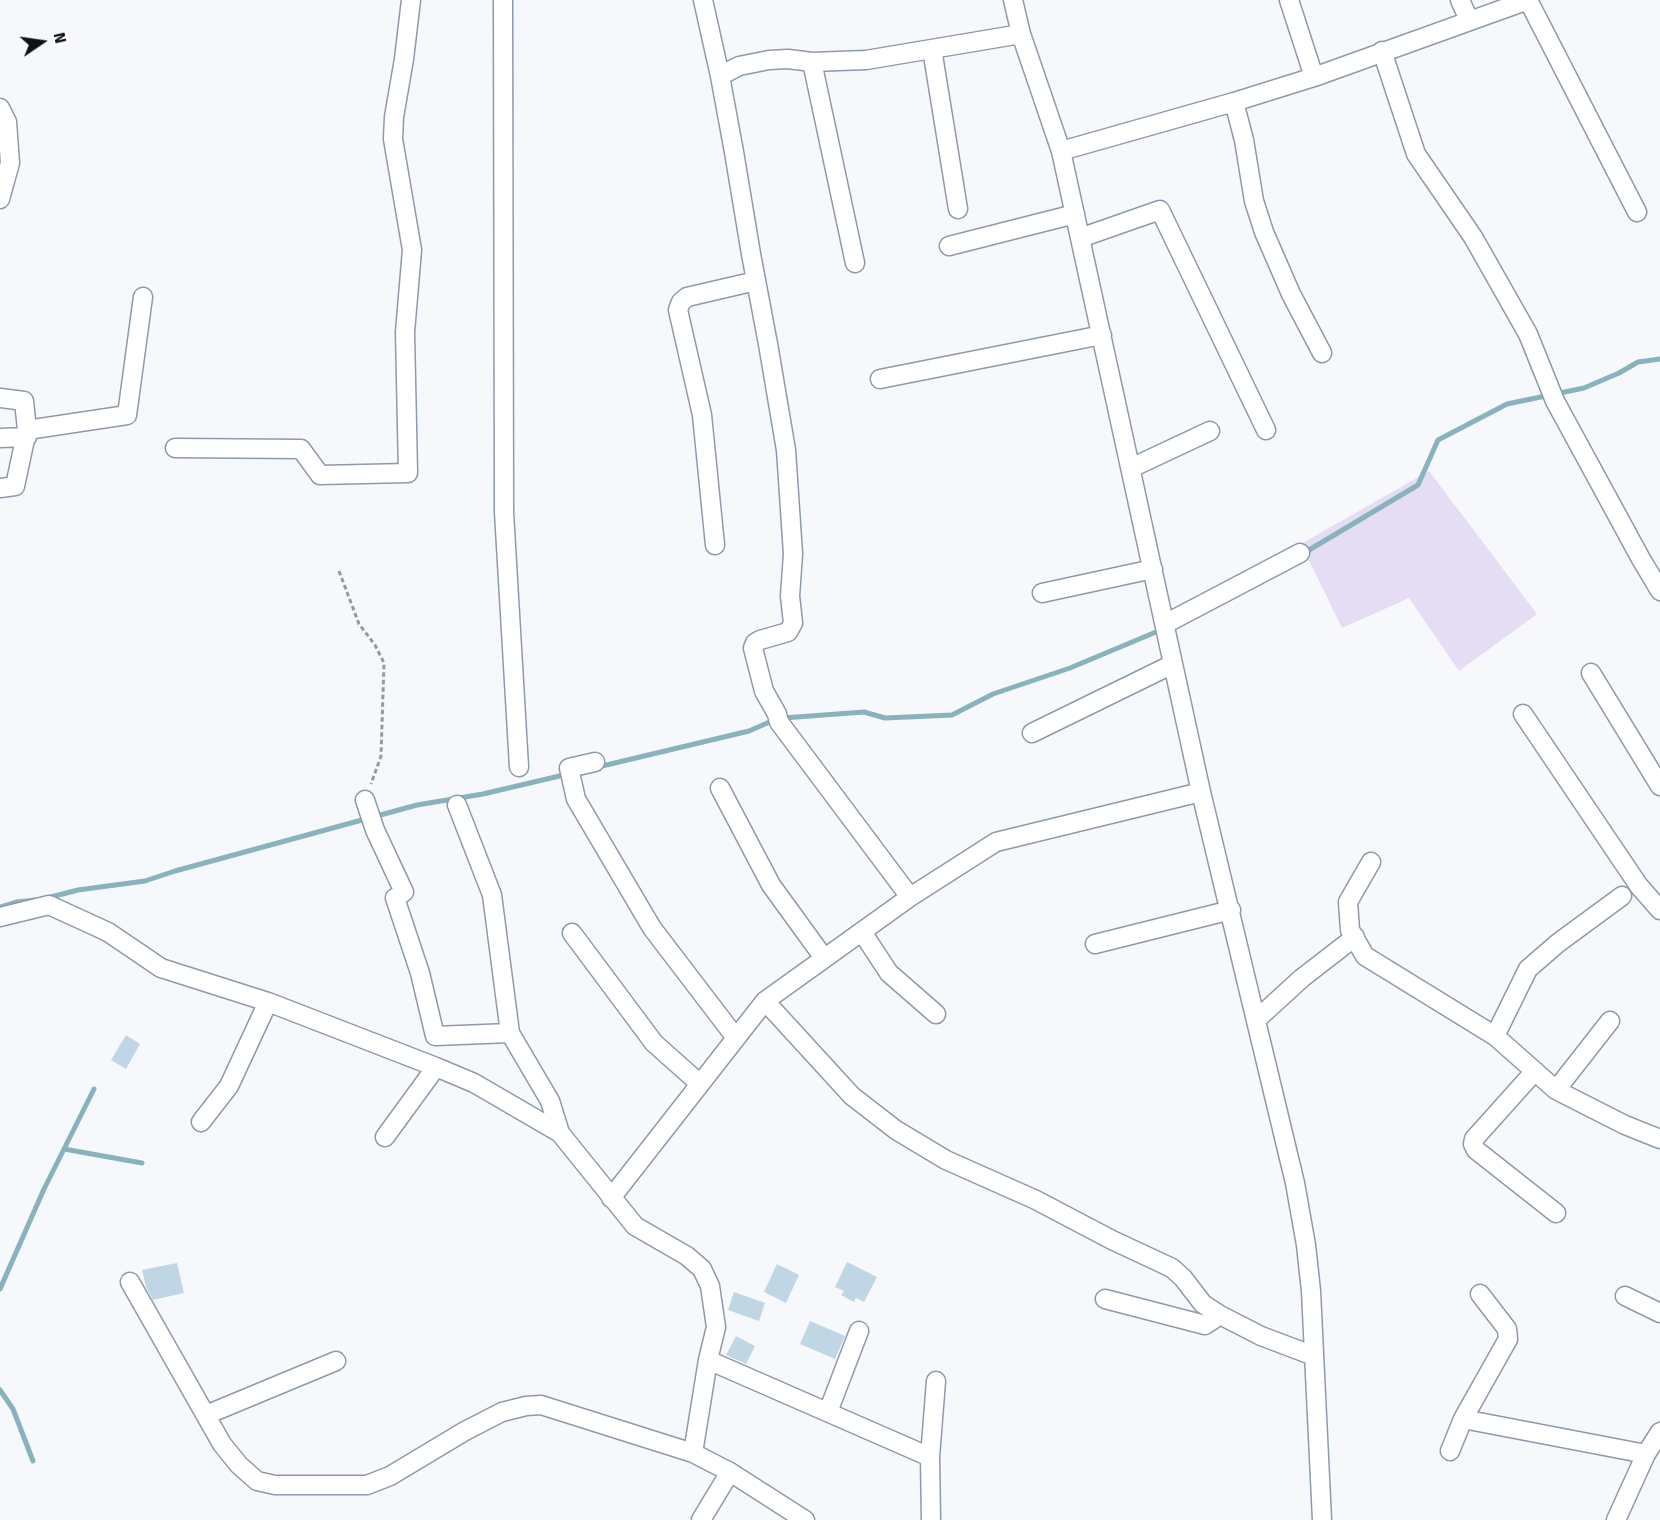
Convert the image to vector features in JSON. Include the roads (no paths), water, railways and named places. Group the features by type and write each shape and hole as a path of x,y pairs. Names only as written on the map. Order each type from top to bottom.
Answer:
{"street":[{"path":"175,448 301,449 320,475 408,473 405,332 412,250 393,139 394,117 411,0"},
{"path":"503,0 504,512 519,767"},
{"path":"703,0 720,76 786,450 793,554 790,596 792,628 788,632 754,643 753,648 764,691 778,718 910,897"},
{"path":"1013,0 1021,34 1061,151 1201,792 1231,910 1294,1183 1306,1245 1322,1520"},
{"path":"1289,0 1314,77"},
{"path":"1460,0 1469,20"},
{"path":"1061,151 1314,77 1528,0 1637,212"},
{"path":"720,76 739,66 769,60 788,59 812,62 866,60 1021,34"},
{"path":"932,49 958,209"},
{"path":"1382,51 1416,154 1473,237 1528,334 1554,395 1660,591"},
{"path":"812,62 855,263"},
{"path":"1234,102 1244,140 1254,201 1264,232 1291,294 1322,353"},
{"path":"0,108 7,122 4,145 10,163 0,199"},
{"path":"1080,238 1160,210 1266,430"},
{"path":"949,246 1075,214"},
{"path":"715,545 702,415 678,310 681,302 687,297 756,281"},
{"path":"0,438 127,416 142,297"},
{"path":"880,379 1102,335"},
{"path":"0,398 24,401 27,434 15,486 0,488"},
{"path":"1131,468 1210,431"},
{"path":"1165,624 1300,553"},
{"path":"1042,593 1153,569"},
{"path":"1032,733 1173,664"},
{"path":"1591,673 1660,786"},
{"path":"1523,714 1639,886 1660,910"},
{"path":"596,762 569,768 576,799 651,928 736,1038"},
{"path":"720,788 771,885 824,958"},
{"path":"611,1198 765,1001 910,897 996,842 1201,792"},
{"path":"457,805 492,895 510,1033 550,1101 560,1133 635,1226 687,1256 702,1269 710,1286 716,1327 708,1360 693,1453"},
{"path":"368,811 404,892 395,898 420,973 435,1036 510,1033"},
{"path":"1371,862 1348,902 1350,930 1365,956 1495,1036 1556,1090 1625,1125 1660,1139"},
{"path":"1495,1036 1528,969 1558,943 1622,896"},
{"path":"0,917 50,904 108,932 161,968 268,1002 436,1067 474,1083 560,1133"},
{"path":"1095,944 1231,910"},
{"path":"862,932 889,973 936,1014"},
{"path":"572,933 654,1043 700,1084"},
{"path":"1256,1020 1302,978 1355,937"},
{"path":"765,1001 852,1096 896,1130 946,1160 1036,1200 1172,1268 1184,1278 1203,1304 1220,1315 1262,1336 1314,1356"},
{"path":"201,1122 229,1086 268,1002"},
{"path":"1556,1090 1610,1021"},
{"path":"385,1137 436,1067"},
{"path":"1535,1071 1474,1139 1473,1144 1476,1150 1556,1213"},
{"path":"130,1282 222,1444 239,1465 257,1481 275,1485 367,1485 390,1476 465,1431 502,1412 541,1405 693,1453 730,1472 805,1520"},
{"path":"1450,1451 1463,1419 1508,1339 1507,1329 1480,1294"},
{"path":"1625,1296 1660,1313"},
{"path":"1105,1299 1205,1325 1220,1315"},
{"path":"828,1412 860,1331"},
{"path":"708,1360 930,1456"},
{"path":"206,1415 336,1361"},
{"path":"932,1520 930,1456 936,1382"},
{"path":"1463,1419 1646,1454"},
{"path":"1616,1520 1646,1454 1660,1432"},
{"path":"700,1520 730,1472"}],"waterway":[{"path":"1304,553 1418,485 1438,440 1507,404 1584,388 1638,362 1660,359"},
{"path":"783,718 864,712 885,718 952,715 993,694 1070,668 1156,632"},
{"path":"598,767 749,731 774,720"},
{"path":"47,898 78,890 145,881 417,805 483,794 568,774"},
{"path":"0,907 35,900"},
{"path":"0,1289 44,1189 94,1089"},
{"path":"64,1149 142,1163"},
{"path":"0,1390 13,1409 33,1461"}]}
